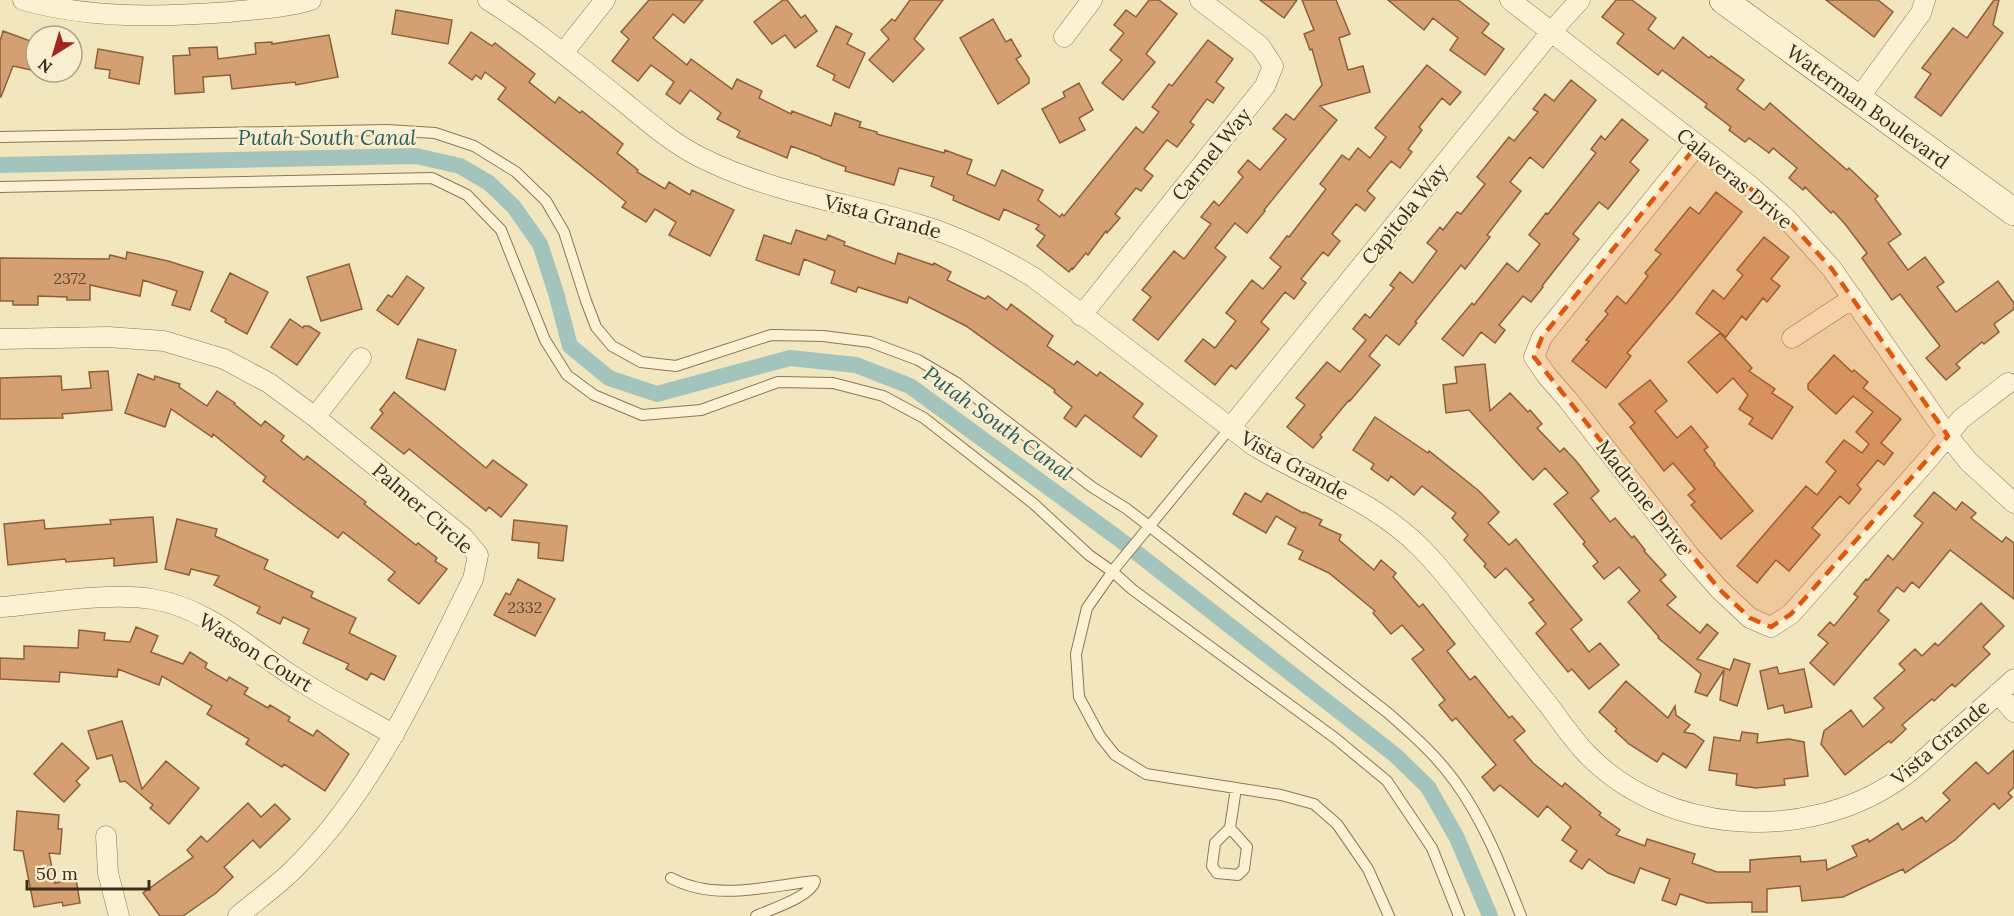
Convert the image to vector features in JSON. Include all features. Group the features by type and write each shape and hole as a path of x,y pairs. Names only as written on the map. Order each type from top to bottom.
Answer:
{"main road":[{"name":"Waterman Boulevard","path":"1723,0 2014,212"}],"street":[{"path":"23,0 52,8 119,8 172,16 258,9 310,0"},
{"name":"Vista Grande","path":"488,0 537,32 659,131 698,156 743,177 788,191 917,223 955,236 1001,258 1025,272 1230,428 1272,457 1344,492 1378,512 1419,546 1449,579 1585,752 1615,778 1654,802 1698,816 1745,823 1806,818 1854,805 1898,781 2014,680"},
{"path":"562,53 604,0"},
{"path":"1064,37 1092,0"},
{"name":"Carmel Way","path":"1082,316 1265,86 1273,66 1260,46 1200,0"},
{"name":"Calaveras Drive","path":"1510,0 1749,185 1785,216 1832,269 1948,436 1969,462 2014,503"},
{"name":"Capitola Way","path":"1230,428 1551,32 1580,0"},
{"path":"1858,99 1922,14 1926,0"},
{"name":"Madrone Drive","path":"1697,145 1542,338 1534,357 1719,589 1750,618 1771,627 1791,614 1948,436"},
{"path":"1792,338 1853,298"},
{"name":"Palmer Circle","path":"0,339 108,337 164,341 224,359 269,383 315,417 463,537 478,555 473,579 394,735 334,824 294,869 238,916"},
{"path":"315,417 361,358"},
{"path":"1948,436 1961,419 2008,383"},
{"name":"Watson Court","path":"2,607 117,597 153,599 191,611 227,631 293,676 394,735"},
{"path":"1998,693 2014,712"},
{"path":"106,836 108,873 119,916"}],"lane":[{"path":"0,137 387,130 435,133 474,146 516,172 546,201 564,232 596,327 612,346 641,362 676,366 771,335 823,336 870,342 918,360 957,383 1092,488 1127,509 1146,529 1388,713 1425,746 1456,783 1480,821 1521,916"},
{"path":"0,187 432,178 467,195 501,230 545,340 567,375 594,395 642,415 701,410 778,382 833,383 884,396 924,418 1034,504 1089,555 1114,570 1133,590 1335,738 1387,781 1432,848 1459,916"},
{"path":"1230,428 1146,529 1087,608 1076,654 1079,697 1100,736 1115,755 1146,774 1281,795 1314,804 1337,824 1368,869 1389,916"},
{"path":"1230,828 1236,788"},
{"path":"671,878 684,885 701,889 740,892 814,881 813,886 804,895 756,916"}],"highlighted area":[{"path":"1697,145 1785,217 1832,269 1948,436 1791,614 1771,627 1750,618 1719,589 1534,357 1542,337"}],"building":[{"path":"649,0 703,0 684,23 673,14 653,38 687,65 691,59 732,89 737,79 762,91 759,98 791,114 792,111 831,126 835,113 861,122 859,127 877,132 877,134 944,153 945,150 972,160 967,174 995,186 1002,170 1043,190 1038,200 1060,217 1062,214 1064,216 1136,127 1143,133 1159,112 1152,107 1169,84 1172,86 1208,40 1233,59 1216,82 1224,88 1213,103 1207,99 1190,122 1194,125 1177,147 1167,140 1144,169 1153,176 1141,191 1136,188 1115,214 1120,218 1107,233 1106,231 1088,255 1086,253 1069,272 1037,246 1045,236 1036,229 1039,225 1004,209 999,220 953,200 954,196 931,186 934,177 899,168 894,185 845,171 846,167 791,146 787,158 737,137 740,131 717,119 721,113 690,90 680,104 666,94 674,82 651,65 638,81 612,61 629,39 621,32"},
{"path":"783,0 787,0 801,18 805,15 817,31 795,48 785,35 772,44 754,22"},
{"path":"910,0 943,0 914,39 924,49 893,82 869,60 889,39 881,30 892,19 895,21"},
{"path":"1149,0 1159,0 1177,14 1146,54 1155,62 1123,100 1102,83 1122,60 1110,50 1124,33 1114,25 1126,10 1136,17"},
{"path":"1260,0 1297,0 1284,18"},
{"path":"1302,0 1336,0 1350,34 1339,38 1348,70 1363,66 1370,92 1320,106 1337,120 1247,233 1235,223 1215,248 1226,257 1158,340 1133,320 1151,297 1142,290 1174,251 1184,259 1211,224 1201,217 1214,201 1219,206 1243,177 1238,172 1248,160 1260,170 1286,139 1273,129 1286,114 1294,120 1322,85 1312,49 1310,50 1304,34 1314,30"},
{"path":"1388,0 1458,0 1489,24 1482,33 1504,49 1485,75 1450,50 1458,38 1433,18 1424,30"},
{"path":"1616,0 1632,0 1656,18 1648,29 1674,49 1683,37 1709,58 1711,56 1744,80 1737,89 1764,110 1770,103 1847,170 1849,168 1878,196 1875,199 1901,234 1888,243 1908,270 1925,257 1944,282 1937,287 1956,312 1998,281 2014,303 2014,309 1994,324 1999,332 1984,344 1982,342 1956,364 1960,368 1946,380 1926,358 1940,346 1900,294 1892,300 1862,258 1867,253 1845,224 1805,187 1803,190 1789,178 1797,168 1773,148 1769,153 1749,138 1745,142 1729,130 1731,127 1705,107 1707,104 1662,70 1658,75 1617,43 1624,34 1602,17"},
{"path":"1826,0 1878,0 1893,12 1874,37"},
{"path":"1994,0 1999,0 1993,25 2003,33 1941,116 1915,97 1931,74 1922,68 1953,28 1967,38"},
{"path":"396,10 452,20 448,44 392,34"},
{"path":"993,19 1006,42 1011,39 1021,56 1016,59 1029,78 1029,83 998,104 960,38"},
{"path":"836,26 852,34 847,44 865,53 849,88 833,80 835,75 817,66"},
{"path":"3,31 24,39 24,68 13,66 1,97 0,96 0,41"},
{"path":"471,32 492,46 495,43 535,74 529,82 555,103 559,97 580,113 582,111 623,144 617,153 638,170 637,172 665,189 669,182 690,195 692,190 734,210 710,256 669,235 676,222 655,209 646,222 622,207 626,202 498,99 506,88 485,72 481,79 476,75 472,80 449,63"},
{"path":"329,35 338,77 296,85 295,82 232,89 230,75 203,77 204,92 175,94 173,56 190,55 189,48 217,47 218,59 256,54 255,43 272,42 272,44"},
{"path":"98,49 143,57 139,84 109,78 110,70 95,68"},
{"path":"1427,65 1461,92 1450,105 1442,98 1419,127 1422,130 1408,149 1412,152 1400,168 1391,161 1367,191 1375,198 1365,211 1356,204 1332,234 1340,241 1328,256 1323,252 1301,279 1306,283 1294,299 1285,292 1261,322 1269,329 1236,369 1231,365 1215,385 1185,361 1203,339 1215,348 1236,321 1226,313 1252,280 1263,289 1281,267 1270,258 1326,189 1320,184 1342,155 1349,160 1358,148 1370,158 1386,137 1375,128"},
{"path":"1571,80 1596,100 1543,168 1530,157 1510,182 1521,191 1487,235 1490,237 1465,269 1461,265 1399,345 1386,335 1369,356 1380,365 1320,435 1322,437 1313,448 1287,427 1305,405 1296,398 1327,362 1340,372 1366,340 1353,329 1365,314 1370,318 1394,288 1390,285 1400,272 1413,283 1437,251 1427,243 1440,227 1443,230 1457,212 1461,214 1485,184 1477,177 1509,137 1514,141 1538,112 1533,109 1545,94 1554,101"},
{"path":"1079,83 1093,110 1079,118 1085,130 1060,143 1042,109 1065,97 1063,92"},
{"path":"1622,119 1648,140 1630,162 1639,170 1608,209 1599,202 1573,234 1579,239 1531,302 1523,296 1499,325 1505,330 1495,343 1481,332 1463,356 1442,339 1472,303 1474,305 1507,263 1518,272 1540,244 1529,235 1596,153 1591,149 1601,136 1605,140"},
{"path":"1716,192 1742,212 1627,353 1631,356 1606,388 1572,361 1608,314 1605,311 1617,296 1626,304 1648,276 1645,273 1661,254 1655,250 1690,207 1699,214"},
{"path":"796,230 826,240 828,235 845,242 844,245 895,264 898,253 933,265 934,263 951,272 947,280 985,299 988,296 1007,310 1011,304 1053,336 1047,346 1074,365 1077,361 1097,376 1100,372 1143,404 1133,417 1157,436 1141,457 1085,415 1076,427 1064,418 1072,407 1054,392 1055,390 966,326 909,297 907,303 858,287 856,292 831,283 835,271 804,259 799,275 756,260 764,235 791,244"},
{"path":"1764,237 1789,257 1771,279 1780,286 1767,302 1763,298 1746,320 1742,316 1726,337 1696,313 1713,290 1724,299 1743,275 1737,270"},
{"path":"127,252 203,272 190,310 172,305 177,291 143,280 140,296 90,285 90,300 38,296 38,305 13,305 13,301 0,301 0,258 109,259 110,255 126,259"},
{"path":"349,264 362,309 321,321 307,277"},
{"path":"230,273 268,292 247,334 211,311"},
{"path":"407,276 424,288 398,325 377,310 388,295 392,297"},
{"path":"290,319 303,328 309,326 320,333 297,365 271,347"},
{"path":"1720,333 1752,368 1749,371 1775,389 1772,393 1793,407 1772,439 1749,424 1753,418 1739,409 1748,395 1733,378 1717,393 1688,362"},
{"path":"418,339 456,350 445,390 406,378"},
{"path":"1834,355 1852,372 1854,370 1868,382 1863,388 1901,419 1881,443 1893,453 1884,465 1878,460 1857,485 1861,489 1849,504 1840,496 1812,528 1820,535 1789,571 1776,560 1757,583 1737,566 1806,486 1817,495 1836,471 1826,462 1844,440 1862,453 1869,444 1856,432 1873,412 1853,396 1836,414 1808,389 1808,384"},
{"path":"1485,364 1490,411 1510,393 1528,412 1530,410 1542,424 1537,428 1560,452 1564,448 1599,491 1591,498 1610,522 1615,518 1632,538 1634,536 1666,575 1660,580 1676,597 1667,605 1700,633 1707,624 1718,633 1697,659 1730,670 1734,659 1750,664 1737,706 1720,700 1724,670 1707,696 1695,692 1701,674 1658,638 1628,602 1640,591 1619,567 1604,579 1593,566 1598,562 1554,504 1568,493 1545,468 1533,480 1469,410 1446,413 1443,385 1457,383 1455,367"},
{"path":"108,371 112,410 62,414 63,418 0,419 0,378 61,376 62,390 91,388 89,372"},
{"path":"138,374 154,380 155,376 180,384 179,387 207,406 217,391 235,403 261,426 265,421 284,436 281,441 304,460 307,456 416,545 418,543 437,558 435,561 447,569 419,604 388,580 395,572 343,532 338,538 296,507 263,481 266,477 213,434 212,437 171,409 165,427 125,413"},
{"path":"1650,380 1667,401 1655,411 1677,438 1691,426 1708,447 1704,450 1714,465 1753,511 1721,539 1691,505 1695,502 1688,495 1695,489 1673,463 1664,471 1630,427 1635,423 1619,404"},
{"path":"394,392 486,468 493,460 527,485 501,517 489,507 486,511 409,449 404,454 371,428 383,413 380,410"},
{"path":"1375,417 1428,453 1429,451 1479,491 1499,512 1488,523 1509,545 1516,539 1582,620 1571,629 1589,652 1600,643 1619,665 1589,689 1572,669 1568,672 1536,633 1546,624 1529,603 1534,600 1506,568 1495,578 1484,566 1486,564 1464,540 1468,535 1452,518 1456,513 1422,486 1414,495 1391,476 1388,481 1371,469 1374,464 1353,450"},
{"path":"1934,492 1956,510 1962,502 1976,513 1971,518 2002,542 2006,537 2014,543 2014,599 1950,550 1919,588 1912,582 1904,592 1897,587 1878,611 1889,620 1834,685 1810,663 1828,643 1818,635 1830,622 1834,626 1858,597 1854,594 1888,555 1893,560 1923,523 1914,516"},
{"path":"1245,493 1261,502 1267,493 1303,513 1322,520 1319,525 1341,535 1339,540 1374,570 1381,560 1396,573 1393,577 1419,607 1423,604 1455,644 1447,651 1470,680 1475,676 1509,718 1512,716 1525,731 1514,740 1533,763 1562,787 1565,783 1601,813 1599,815 1620,830 1616,835 1645,846 1647,839 1695,854 1692,863 1717,872 1750,872 1750,860 1800,856 1801,862 1826,860 1827,870 1857,856 1852,846 1868,839 1869,842 1898,823 1902,830 1922,817 1926,822 1950,800 1943,793 1976,762 1988,774 2014,750 2014,787 2008,793 2012,797 1999,809 1994,803 1955,840 1905,873 1903,869 1843,897 1802,901 1800,886 1767,889 1767,912 1752,912 1752,902 1707,903 1680,894 1676,905 1662,900 1670,879 1640,868 1634,883 1608,873 1589,859 1582,869 1570,861 1577,851 1562,840 1571,827 1547,806 1538,817 1500,785 1494,791 1482,777 1496,765 1456,718 1452,721 1439,705 1445,700 1412,659 1424,650 1402,625 1391,634 1373,613 1375,611 1329,573 1299,559 1303,551 1288,544 1296,528 1276,516 1266,533 1233,514"},
{"path":"153,517 157,562 114,566 114,558 66,562 65,559 8,565 4,524 44,520 45,529 111,524 110,520"},
{"path":"177,519 217,529 215,536 268,560 264,569 313,592 311,597 356,618 349,633 396,656 384,680 371,673 367,680 346,669 349,664 303,643 309,629 283,617 280,624 257,613 260,607 214,585 219,576 191,569 189,575 165,569"},
{"path":"514,520 567,526 563,561 538,558 539,543 512,540"},
{"path":"518,579 555,599 535,636 494,615 506,593 510,595"},
{"path":"1981,603 2004,626 1983,647 1990,654 1955,687 1952,684 1902,725 1906,729 1891,743 1889,741 1845,775 1821,744 1824,731 1851,710 1863,727 1884,708 1874,698 1905,670 1899,664 1915,649 1922,656 1935,643 1938,646"},
{"path":"136,627 158,636 151,652 183,664 190,652 207,663 205,668 227,681 229,677 248,688 244,694 290,717 288,721 313,736 317,730 349,754 325,791 284,764 282,767 246,744 249,739 207,714 212,706 162,676 159,685 118,669 117,677 60,672 59,682 0,679 0,658 24,659 24,646 78,648 79,630 105,633 104,640 130,642"},
{"path":"1777,667 1779,674 1804,669 1812,707 1785,713 1783,705 1768,709 1760,671"},
{"path":"1626,681 1668,718 1675,706 1676,715 1690,725 1684,732 1694,734 1704,741 1686,768 1663,753 1657,762 1629,744 1599,712"},
{"path":"122,721 142,789 166,761 199,788 169,824 150,808 153,805 125,781 120,782 112,755 97,759 88,731"},
{"path":"1742,732 1758,734 1757,743 1789,739 1804,742 1808,776 1784,779 1785,785 1756,788 1736,785 1737,774 1709,770 1714,737 1740,741"},
{"path":"62,743 89,768 76,781 80,785 64,802 34,774"},
{"path":"248,803 261,817 275,804 290,819 260,848 253,840 224,867 233,877 216,893 183,916 160,916 143,893 193,857 187,850 201,836 207,842"},
{"path":"17,811 59,815 58,829 62,829 60,854 49,853 55,883 76,879 80,903 63,906 62,902 34,907 23,851 14,850"}],"waterway":[{"name":"Putah South Canal","path":"0,165 416,156 460,166 489,183 514,207 540,244 570,346 609,378 657,394 790,358 856,365 910,386 1119,539 1395,755 1428,787 1457,838 1490,916"}]}
